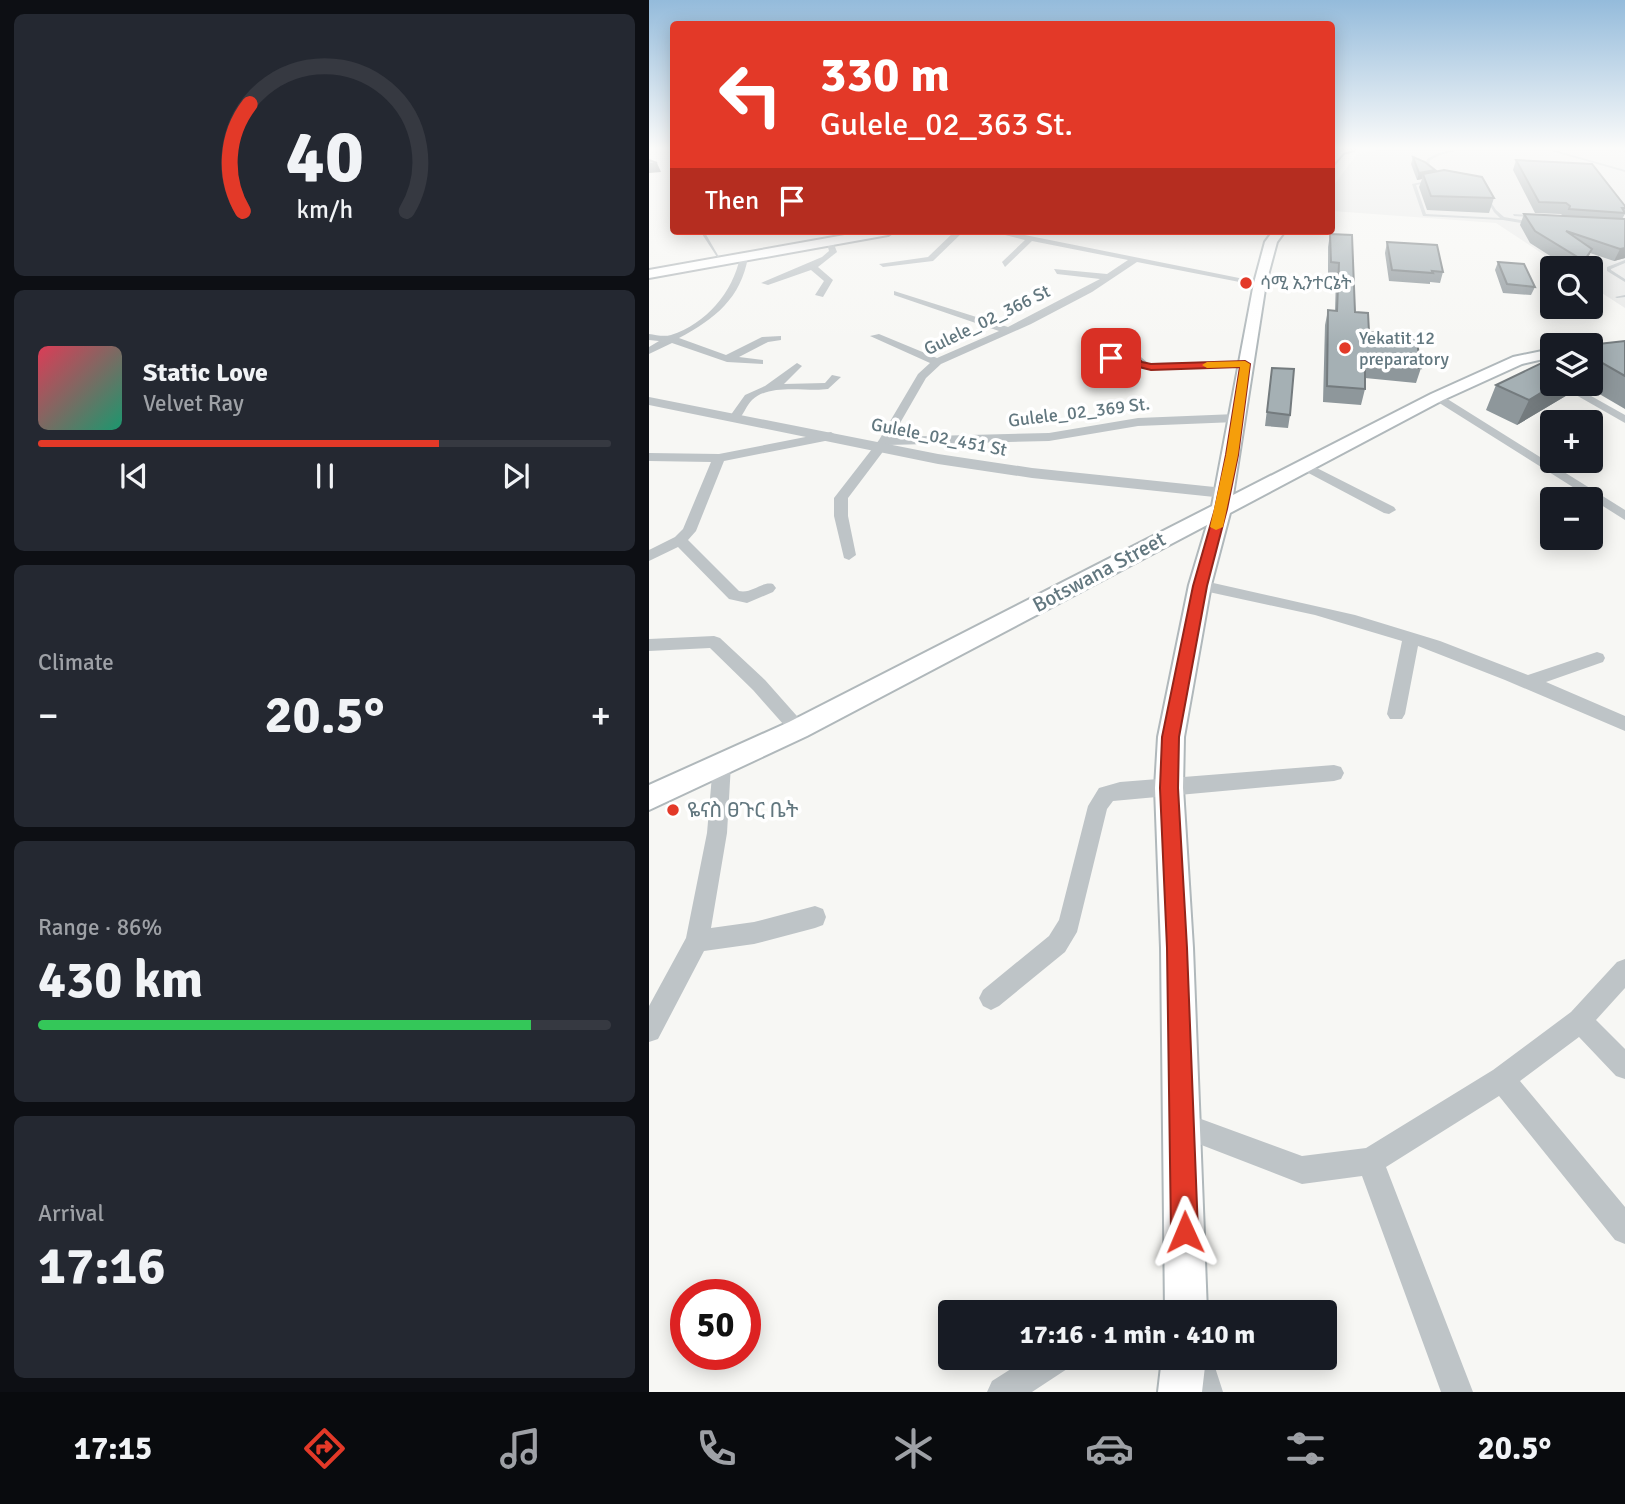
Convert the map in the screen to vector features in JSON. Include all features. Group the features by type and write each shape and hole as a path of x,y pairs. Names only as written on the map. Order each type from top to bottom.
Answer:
{"main road":[{"path":"649,271 835,235"},
{"path":"649,271 864,235"},
{"path":"1186,1300 1169,788 1171,737 1200,586 1223,501 1260,283 1275,235"},
{"name":"Botswana Street","path":"649,798 798,729 1223,501 1303,465 1437,397 1540,357"},
{"path":"1180,1392 1183,1370"}],"street":[{"path":"883,264 930,259 956,235"},
{"path":"1012,235 1260,283"},
{"path":"1005,264 1020,252 1030,239"},
{"path":"765,283 783,275 814,268 833,252 829,241"},
{"path":"649,351 727,302 741,280 744,257"},
{"name":"Gulele_02_366 St","path":"850,555 841,516 841,498 882,443 922,376 937,362 1009,331 1089,290 1137,258"},
{"path":"814,268 829,280 821,295"},
{"path":"1057,271 1109,277"},
{"path":"897,293 1009,331"},
{"path":"875,336 937,362"},
{"path":"649,337 671,339 727,359 759,362"},
{"path":"727,359 751,345 777,338"},
{"path":"1106,350 1111,358 1131,354 1145,366 1245,364"},
{"path":"736,416 749,397 768,390 797,366"},
{"path":"768,390 820,388 828,386 836,377"},
{"path":"1583,396 1625,420"},
{"path":"1437,397 1625,516"},
{"name":"Gulele_02_451 St","path":"649,401 831,436 882,443 938,459 1223,501"},
{"name":"Gulele_02_369 St.","path":"882,443 1025,438 1138,422 1236,418"},
{"path":"649,457 718,457 831,436"},
{"path":"649,556 679,540 689,531 718,457"},
{"path":"1303,465 1389,510"},
{"path":"679,540 734,595 747,598 768,588"},
{"path":"1200,586 1317,610 1410,638 1530,681 1625,724"},
{"path":"1396,714 1410,638"},
{"path":"649,645 714,642 759,685 798,729"},
{"path":"1530,681 1597,657"},
{"path":"649,1030 697,941 717,833 723,764"},
{"path":"991,998 1057,944 1069,925 1098,806 1106,794 1120,790 1334,773"},
{"path":"697,941 754,933 815,917"},
{"path":"1182,1125 1302,1170 1370,1161 1502,1079 1580,1021 1625,970"},
{"path":"1580,1021 1625,1067"},
{"path":"1502,1079 1625,1230"},
{"path":"1370,1161 1457,1392"},
{"path":"1003,1392 1037,1370"},
{"path":"1200,1370 1207,1392"}],"lane":[{"path":"1424,215 1537,223"},
{"path":"1496,215 1502,219"},
{"path":"1514,215 1542,217"},
{"path":"705,235 718,256"},
{"path":"1625,261 1609,268 1609,271 1625,281"},
{"path":"1617,297 1625,296"}],"shaded area":[{"path":"1386,215 1625,215 1625,308 1603,294 1603,256 1546,256 1496,223"}],"building":[{"path":"1525,215 1625,219 1625,248 1620,249 1566,231 1592,249 1587,256 1576,256 1535,231"},
{"path":"1330,235 1352,235 1355,312 1368,313 1369,332 1416,336 1421,368 1365,362 1365,389 1327,386 1328,310 1337,311 1339,263 1331,262"},
{"path":"1387,242 1437,245 1443,272 1392,270"},
{"path":"1498,262 1524,264 1535,287 1507,284"},
{"path":"1625,341 1625,376 1603,363 1603,343"},
{"path":"1540,364 1540,393 1529,400 1496,385"},
{"path":"1272,368 1294,369 1290,415 1267,412"}],"slow traffic":[{"path":"1207,365 1245,364 1232,455 1216,527"}],"place":[{"name":"ሳሚ ኢንተርኔት","path":"1246,283"},
{"name":"Yekatit 12 preparatory","path":"1345,348"},
{"name":"ዬናስ ፀጉር ቤት","path":"673,810"}],"route":[{"path":"1111,358 1131,354 1139,364 1151,367 1245,364 1232,455 1221,509 1200,586 1171,737 1169,788 1177,948 1185,1232"}]}
